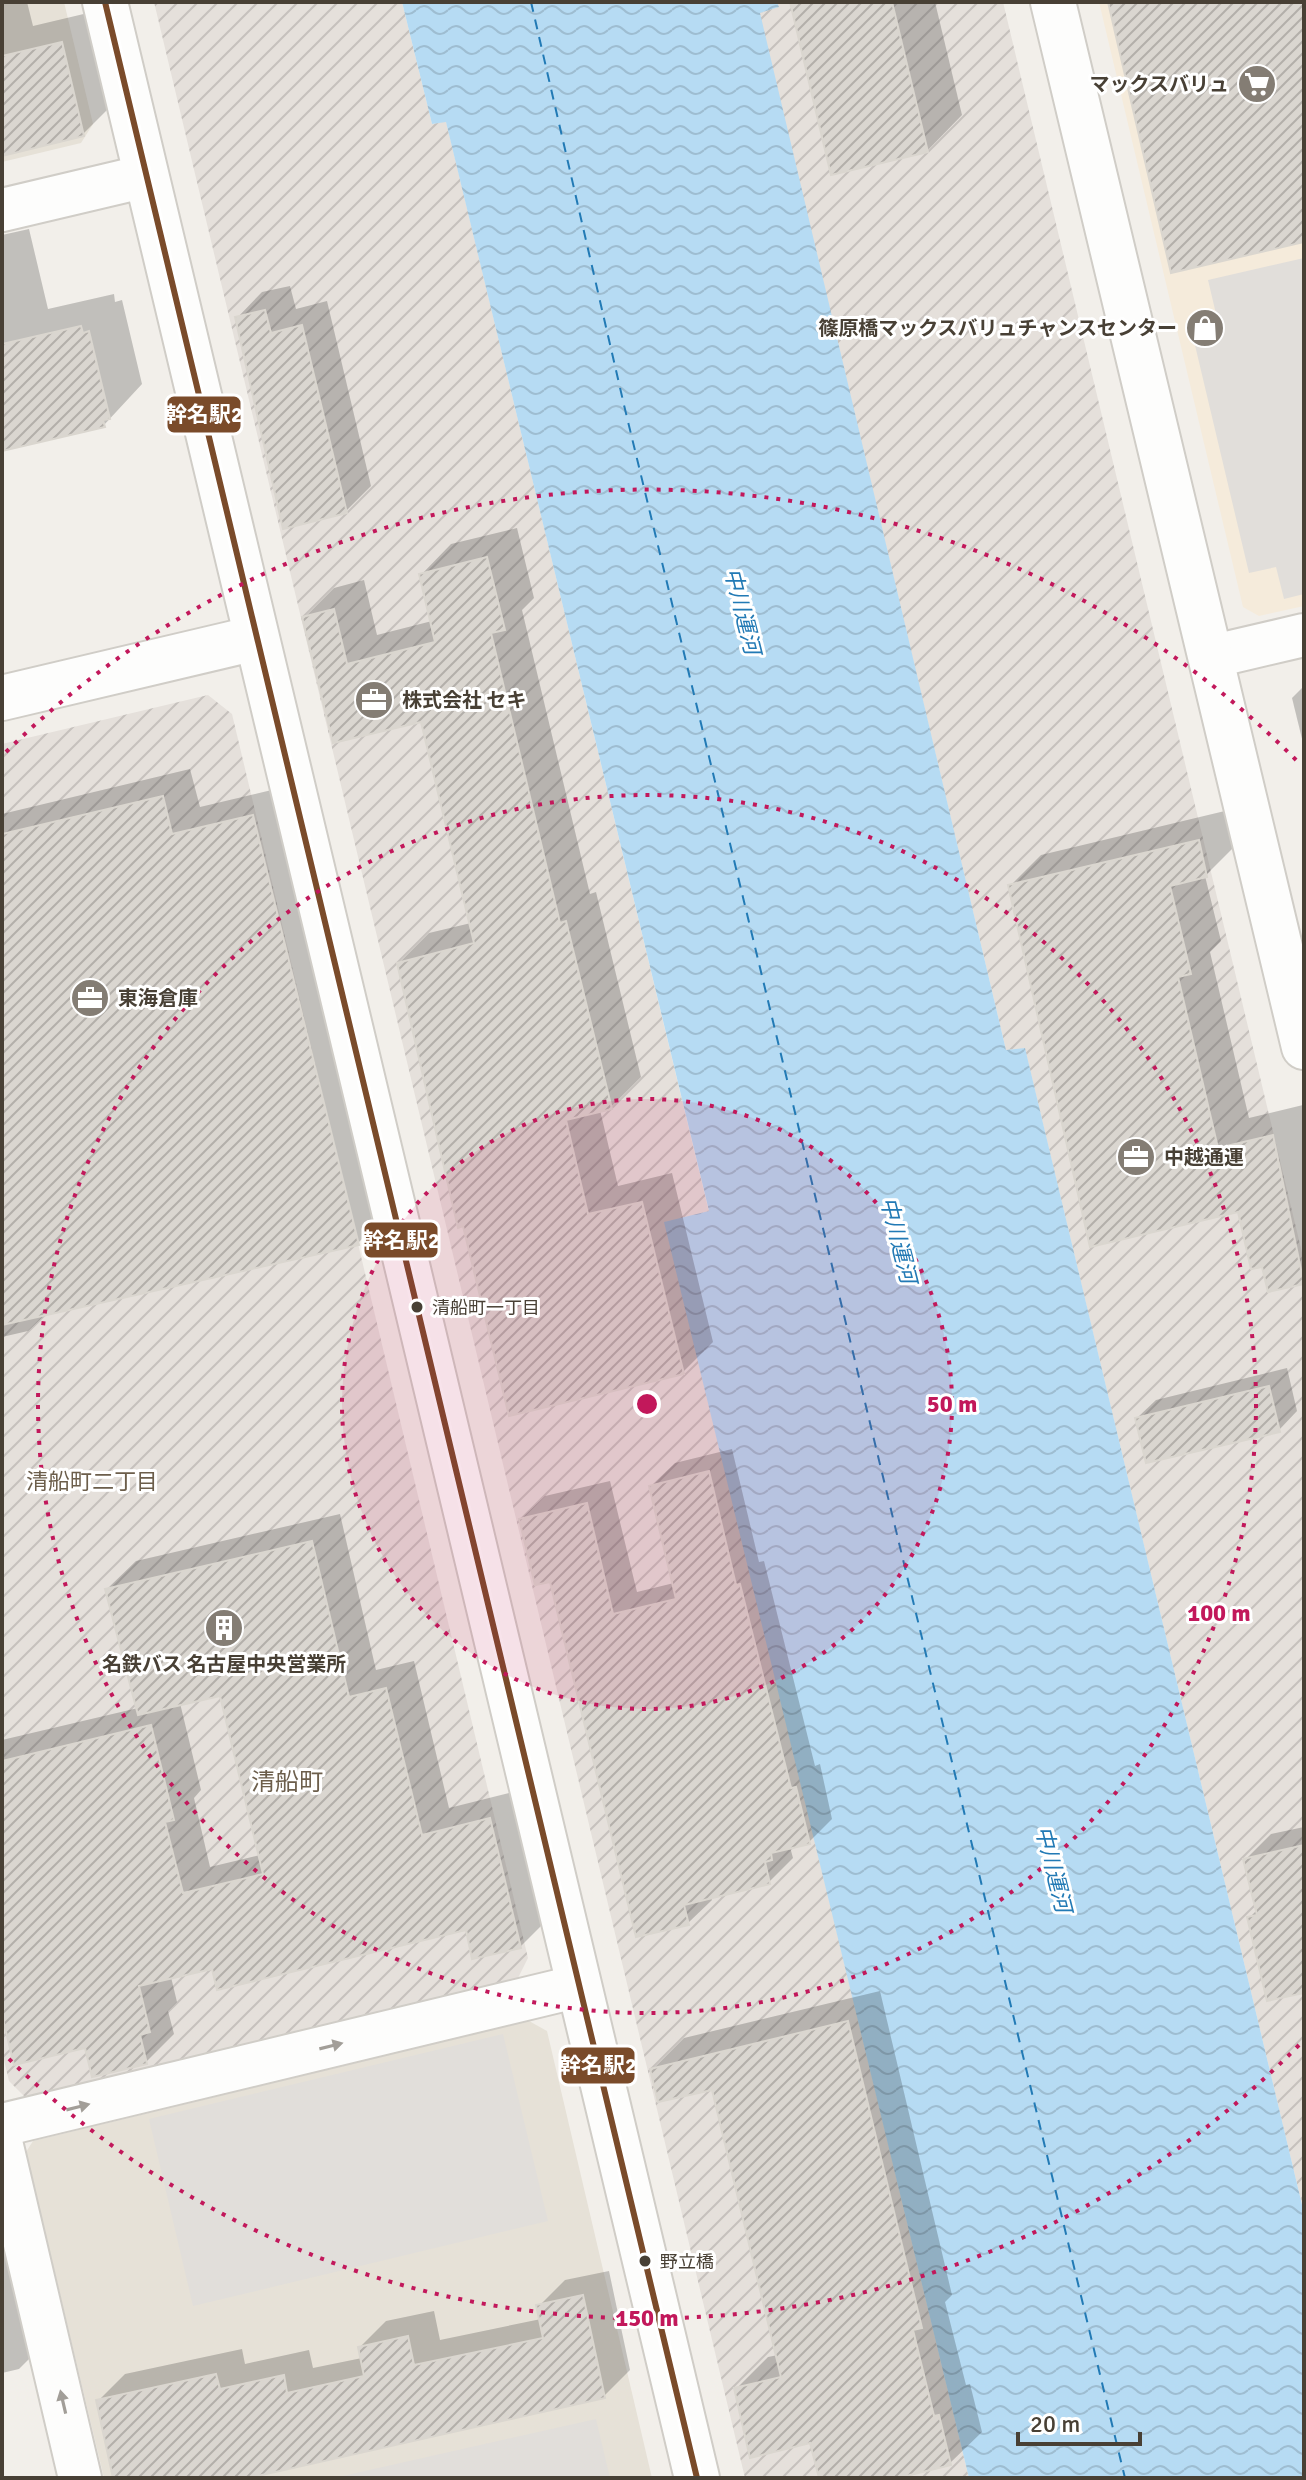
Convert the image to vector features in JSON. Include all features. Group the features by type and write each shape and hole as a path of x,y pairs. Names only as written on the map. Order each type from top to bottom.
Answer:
{"street":[{"path":"105,2 697,2478"},
{"path":"1053,2 1304,1047"},
{"path":"2,210 146,176"},
{"path":"1210,657 1304,635"},
{"path":"2,698 256,638"},
{"path":"2,2125 579,1986"},
{"path":"2,2146 80,2478"}],"shaded area":[{"path":"2,2 64,2 93,124 81,143 2,162"},
{"path":"154,2 402,2 432,124 446,121 709,1212 665,1222 969,2478 745,2478"},
{"path":"777,2 1003,2 1304,1261 1304,2213 1025,1049 1006,1050 759,13 778,7"},
{"path":"1099,2 1304,2 1304,606 1259,616 1243,607"},
{"path":"1304,258 1304,594 1284,599 1276,567 1249,573 1194,341 1221,335 1208,280"},
{"path":"208,695 232,714 528,1958 518,1978 25,2097 9,2081 2,2052 2,744"},
{"path":"529,2021 547,2031 652,2478 104,2478 26,2152 33,2141"},
{"path":"503,2034 548,2221 193,2306 149,2119"},
{"path":"596,2419 610,2478 334,2478"}],"water":[{"name":"中川運河","path":"402,2 777,2 779,7 760,13 1006,1050 1025,1048 1304,2213 1304,2478 969,2478 664,1222 709,1211 446,122 432,124"}],"building":[{"path":"790,2 892,2 928,152 831,175"},
{"path":"1108,2 1304,2 1304,242 1171,273"},
{"path":"62,42 84,136 2,156 2,56"},
{"path":"265,310 271,333 302,325 347,513 283,529 235,317"},
{"path":"81,326 83,333 89,331 110,419 103,420 105,427 2,451 2,344"},
{"path":"487,557 505,630 491,633 560,923 566,921 612,1109 566,1120 588,1214 642,1202 684,1374 509,1416 463,1226 458,1228 397,963 474,943 421,722 333,743 302,617 334,609 347,664 435,642 419,574"},
{"path":"163,796 172,834 253,815 359,1245 2,1325 2,834"},
{"path":"1199,840 1207,877 1170,886 1191,974 1178,977 1218,1148 1273,1135 1304,1284 1268,1292 1262,1267 1251,1269 1238,1212 1090,1247 1008,885"},
{"path":"1269,1386 1280,1432 1146,1463 1135,1418"},
{"path":"709,1471 736,1585 740,1584 791,1788 796,1787 810,1844 771,1853 772,1860 765,1862 770,1884 684,1905 689,1925 636,1937 550,1582 535,1585 519,1519 587,1503 613,1614 676,1599 649,1486"},
{"path":"312,1541 349,1697 386,1688 422,1835 490,1818 521,1948 472,1959 466,1930 217,1990 212,1969 139,1986 150,2032 140,2035 147,2064 92,2077 85,2048 14,2065 2,2015 2,1761 151,1725 174,1820 165,1822 183,1893 263,1874 220,1696 138,1715 105,1589"},
{"path":"1304,1845 1304,1993 1267,2001 1247,1917 1257,1915 1243,1859"},
{"path":"848,2021 922,2328 913,2330 934,2416 939,2415 951,2465 898,2478 819,2478 810,2443 750,2458 734,2388 781,2377 712,2090 658,2102 650,2069"},
{"path":"583,2295 605,2398 248,2478 113,2478 96,2400 216,2374 220,2389 284,2375 287,2393 364,2376 358,2347 408,2336 414,2365 543,2338 536,2305"}],"ferry route":[{"path":"531,2 624,405 1125,2478"}],"transit line":[{"name":"幹名駅2","path":"105,2 697,2478"}],"place":[{"name":"マックスバリュ","path":"1257,84"},
{"name":"篠原橋マックスバリュチャンスセンター","path":"1205,328"},
{"name":"株式会社 セキ","path":"374,700"},
{"name":"東海倉庫","path":"90,998"},
{"name":"中越通運","path":"1136,1157"},
{"name":"清船町一丁目","path":"417,1307"},
{"name":"名鉄バス 名古屋中央営業所","path":"224,1628"},
{"name":"野立橋","path":"645,2261"}],"district":[{"name":"清船町二丁目","path":"92,1481"},
{"name":"清船町","path":"287,1782"}]}
